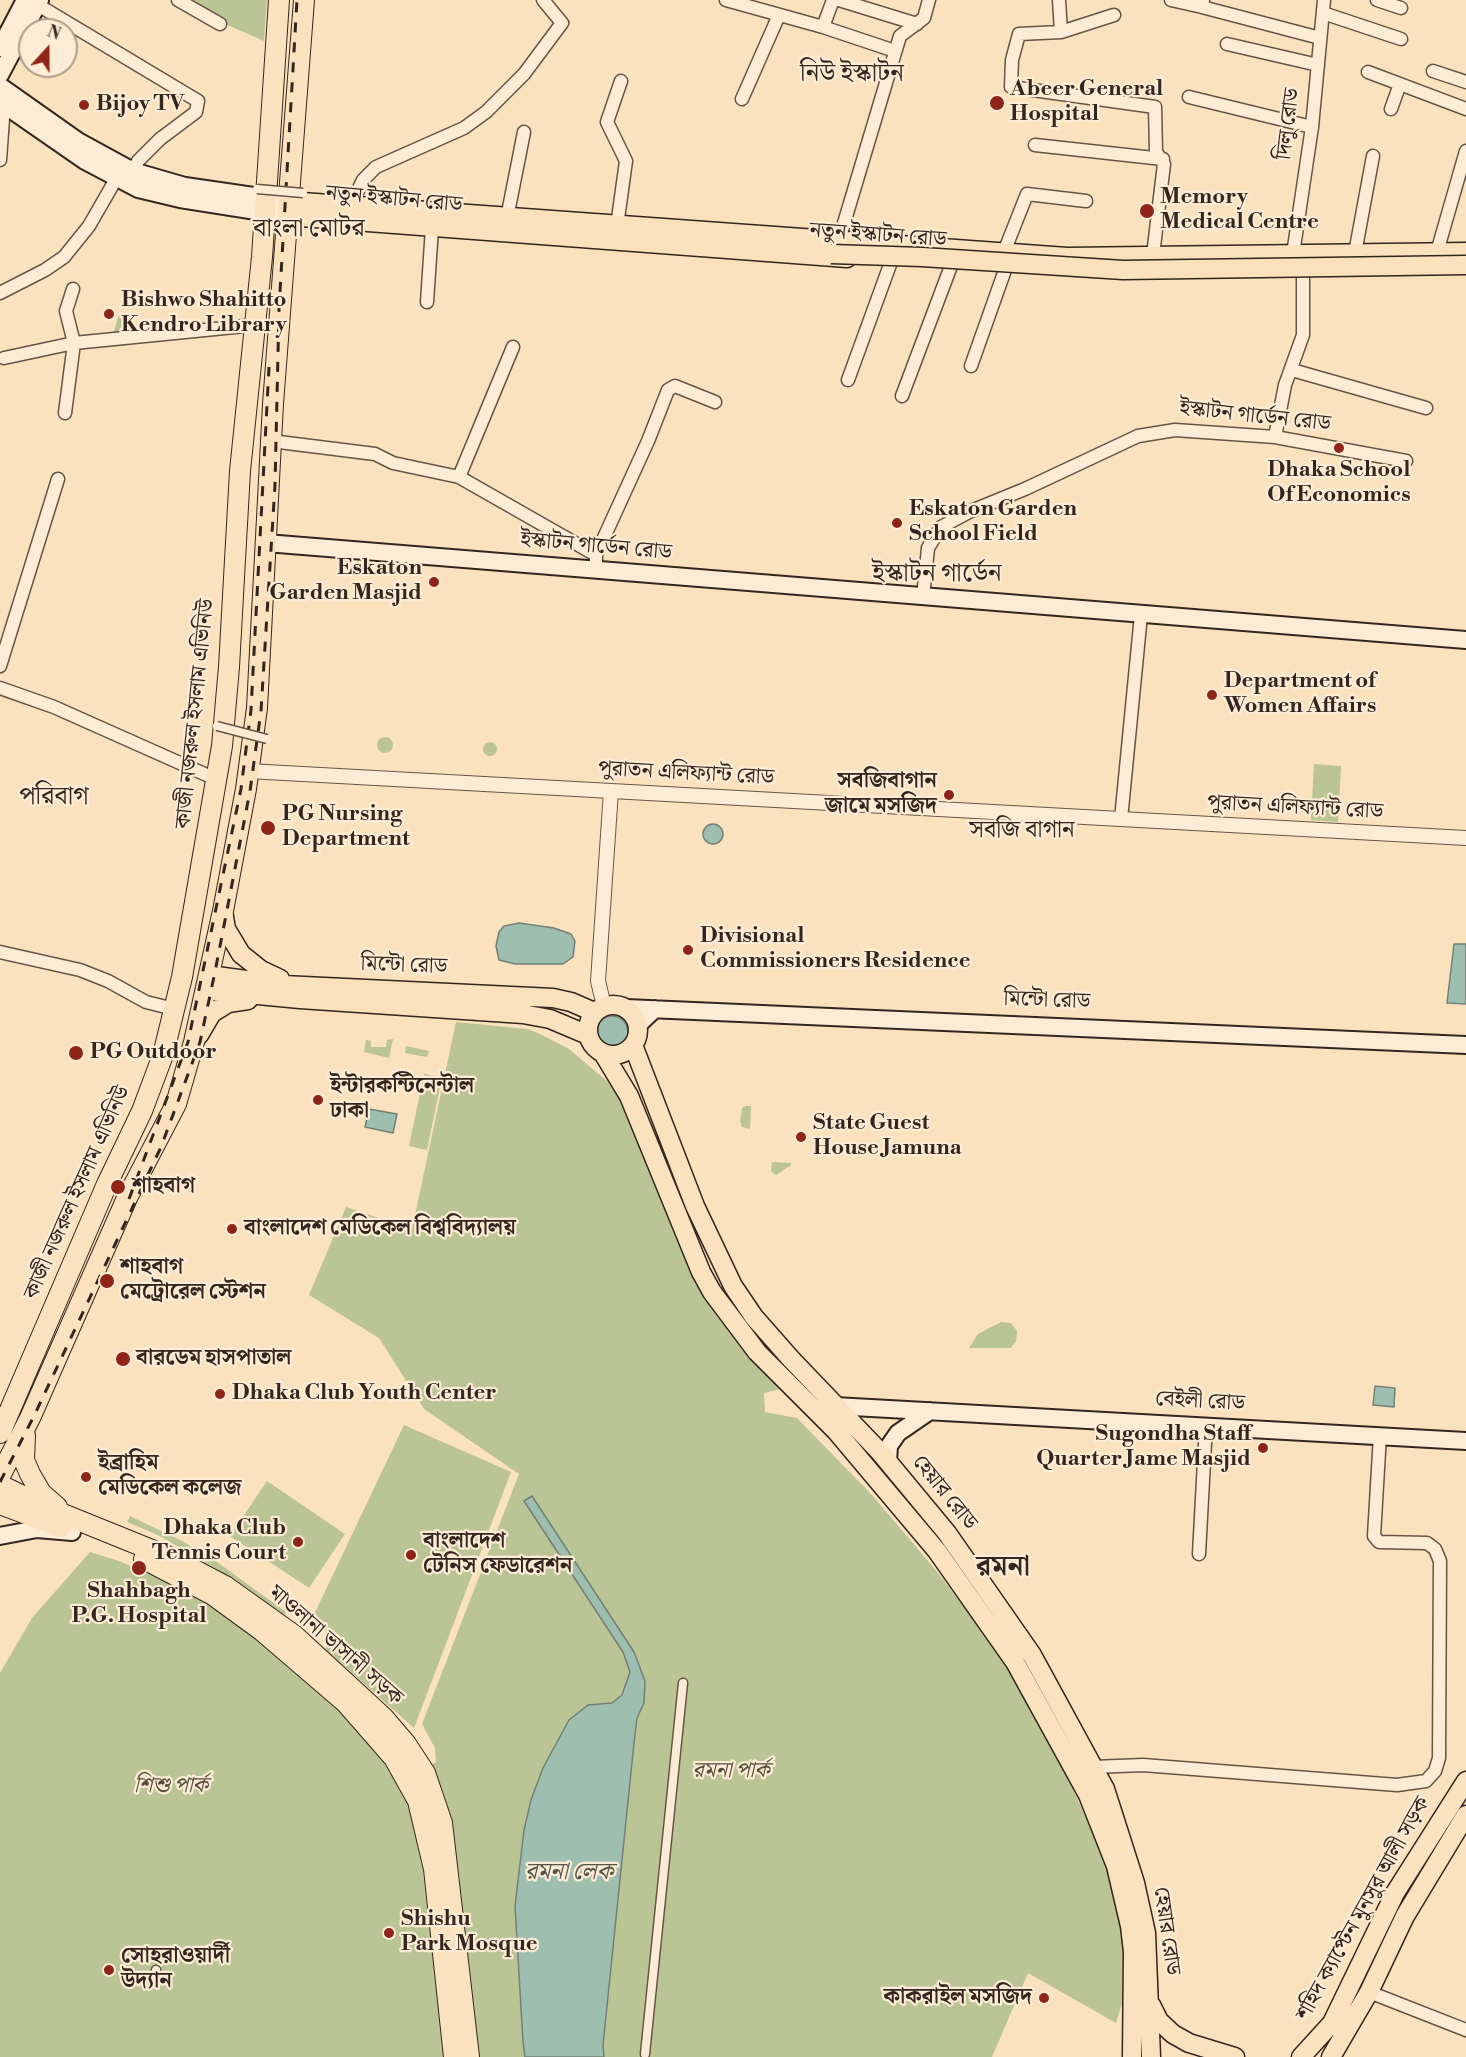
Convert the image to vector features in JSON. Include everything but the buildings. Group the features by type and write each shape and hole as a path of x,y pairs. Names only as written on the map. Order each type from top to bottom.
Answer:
{"highway":[{"name":"কাজী নজরুল ইসলাম এভিনিউ","path":"0,1433 48,1318 142,1111 163,1055 182,977 218,780 229,667 240,471 255,325 261,200 279,0"},
{"name":"কাজী নজরুল ইসলাম এভিনিউ","path":"0,1476 30,1418 127,1198 176,1104 194,1042 223,911 257,708 271,441 285,276 297,206 304,0"},
{"path":"182,977 208,982"},
{"path":"30,1418 23,1448 30,1474 41,1493 74,1526"},
{"name":"মাওলানা ভাসানী সড়ক","path":"0,1485 74,1526 220,1600 261,1630 337,1695 394,1758 418,1801 434,1869 454,2057"},
{"name":"মাওলানা ভাসানী সড়ক","path":"0,1504 174,1559 225,1586 255,1606 343,1678 383,1717 420,1763 432,1790 442,1823 469,2057"}],"main road":[{"path":"0,48 34,2"},
{"path":"0,75 34,2"},
{"path":"0,86 78,141 133,171 185,186 297,206"},
{"path":"2,104 116,179 156,195 261,200"},
{"name":"নতুন ইস্কাটন রোড","path":"297,206 350,207 426,223 507,218 564,230 617,226 681,238"},
{"name":"নতুন ইস্কাটন রোড","path":"297,206 365,223 426,223 681,238 1030,263 1153,277 1466,272"},
{"path":"285,276 290,262 291,234 297,227 303,224 365,223"},
{"name":"নতুন ইস্কাটন রোড","path":"794,246 828,249 891,262 951,266 1005,261"},
{"path":"828,249 1124,270 1466,265"},
{"path":"1435,272 1437,252"},
{"name":"নতুন ইস্কাটন রোড","path":"1030,263 1067,257 1466,252"},
{"path":"1067,257 1114,262 1466,257"},
{"name":"ইস্কাটন গার্ডেন রোড","path":"266,543 596,562 922,597 1466,640"},
{"path":"194,1042 207,1017 228,1003 245,999 292,1003 300,993 251,964 234,944 226,929 223,911"},
{"name":"মিন্টো রোড","path":"208,982 523,1014 550,1019 588,1035"},
{"name":"মিন্টো রোড","path":"300,993 472,992 571,1002 599,1009"},
{"path":"638,1025 626,1008 615,1005 599,1009 588,1027 588,1035 593,1046 603,1053 629,1096 701,1272 712,1292 757,1352 836,1431 916,1524 1015,1662 1088,1795 1116,1866 1130,1926 1132,2057"},
{"name":"মিন্টো রোড","path":"626,1008 1466,1045"},
{"path":"603,1053 620,1054 633,1045 638,1025 655,1009"},
{"name":"হেয়ার রোড","path":"633,1045 695,1206 733,1286 754,1317 888,1461 947,1533 1032,1655 1105,1790 1135,1882 1146,1933 1151,2057"},
{"name":"বেইলী রোড","path":"835,1406 1466,1441"},
{"path":"888,1461 889,1446 898,1433 931,1410"},
{"path":"0,1536 37,1529 74,1526"},
{"path":"1043,1713 1060,1705"},
{"name":"শহিদ ক্যাপ্টেন মুনসুর আলী সড়ক","path":"1301,2057 1332,2023 1395,1893 1466,1782"},
{"name":"শহিদ ক্যাপ্টেন মুনসুর আলী সড়ক","path":"1331,2057 1368,1992 1405,1916 1466,1815"},
{"path":"1150,2003 1160,2021 1173,2034 1189,2043 1235,2057"},
{"path":"1118,2057 1132,2017"},
{"path":"1338,2057 1347,2030"}],"street":[{"path":"178,0 220,24"},
{"path":"350,207 363,180 376,166 464,128 486,112 524,74 562,23 543,0"},
{"path":"726,0 823,27 895,51"},
{"path":"823,27 833,0"},
{"path":"839,0 917,24"},
{"path":"828,249 900,36 907,28 924,18 929,0"},
{"path":"1059,0 1061,32"},
{"path":"1171,0 1203,3 1320,38"},
{"name":"দিলু রোড","path":"1293,254 1312,127 1324,0"},
{"path":"1377,0 1401,8"},
{"path":"34,2 198,101 196,111 159,139 138,161 133,171"},
{"path":"1323,13 1401,39"},
{"path":"742,99 779,15"},
{"path":"1114,15 1061,32 1019,34 1012,60 1011,87 1151,105 1156,112 1156,152 1163,159"},
{"path":"1227,44 1318,65"},
{"path":"1434,71 1466,82"},
{"path":"1368,72 1466,109"},
{"path":"617,226 626,161 607,122 621,81"},
{"path":"1391,109 1400,84"},
{"path":"1189,98 1312,127"},
{"path":"0,160 2,104"},
{"path":"507,218 524,132"},
{"path":"1035,145 1163,159"},
{"path":"1437,252 1466,151"},
{"path":"1355,253 1373,156"},
{"path":"1153,255 1163,159"},
{"path":"0,293 45,270 64,257 88,226 116,179"},
{"path":"971,366 1027,194 1086,201"},
{"path":"426,223 427,302"},
{"path":"848,380 891,262"},
{"path":"902,396 951,266"},
{"path":"1275,437 1285,385 1303,335 1303,276"},
{"path":"64,413 74,343 66,311 73,289"},
{"path":"4,358 74,343 255,325"},
{"path":"459,477 513,346"},
{"path":"1292,370 1426,408"},
{"path":"271,441 375,454 393,463 459,477 596,562 668,390 675,386 715,402"},
{"name":"ইস্কাটন গার্ডেন রোড","path":"922,597 928,548 941,527 971,511 1025,489 1138,436 1174,430 1275,437 1407,461"},
{"path":"0,666 58,479"},
{"path":"1121,819 1141,615"},
{"path":"0,688 54,707 218,780"},
{"path":"217,726 267,739"},
{"name":"পুরাতন এলিফ্যান্ট রোড","path":"248,771 1466,838"},
{"path":"599,1009 600,933 605,898 611,791"},
{"path":"0,952 80,970 108,981 146,1002 174,1009"},
{"path":"571,1002 589,997 598,986"},
{"path":"1199,1554 1206,1425"},
{"path":"1093,1767 1143,1765 1397,1785 1426,1781 1435,1771 1439,1758 1440,1561 1435,1549 1427,1544 1379,1542 1374,1536 1380,1435"},
{"path":"645,2054 683,1683"},
{"path":"1368,1992 1466,2030"}],"green space":[{"path":"175,0 267,0 264,41 198,12"},
{"path":"119,314 125,315 123,335 113,335"},
{"path":"385,737 391,739 393,745 391,751 385,753 379,751 377,745 379,739"},
{"path":"490,742 495,744 497,749 495,754 490,756 485,754 483,749 485,744"},
{"path":"1314,764 1341,766 1338,822 1311,820"},
{"name":"রমনা পার্ক","path":"456,1022 527,1029 538,1033 569,1049 608,1082 625,1107 698,1275 781,1389 764,1393 765,1412 797,1418 872,1495 934,1568 1009,1665 1046,1731 1110,1870 1121,1917 1125,1958 1123,2000 1116,2023 1028,1973 992,2057 476,2057 451,1825 432,1765 436,1762 435,1748 422,1724 519,1474 424,1409 379,1338 309,1295 346,1207 412,1229"},
{"path":"393,1039 389,1058 364,1052 366,1040 371,1041 371,1047 386,1047 387,1040"},
{"path":"406,1046 429,1051 427,1057 405,1053"},
{"path":"424,1074 442,1077 427,1150 409,1146"},
{"path":"751,1106 750,1129 742,1127 740,1121 742,1108"},
{"path":"772,1162 791,1163 791,1165 776,1175 771,1171"},
{"path":"1001,1322 1011,1323 1017,1331 1016,1341 1011,1348 969,1348 978,1334"},
{"name":"বাংলাদেশ টেনিস ফেডারেশন","path":"404,1425 511,1472 414,1728 326,1650 326,1631 311,1621"},
{"name":"Dhaka Club Tennis Court","path":"267,1481 345,1534 309,1588 230,1536"},
{"path":"130,1516 182,1541 217,1562 286,1612 284,1615 214,1567 158,1535 127,1522"},
{"name":"শিশু পার্ক","path":"90,1552 119,1561 187,1590 243,1625 366,1733 410,1799 420,1845 444,2057 0,2057 0,1673 32,1618"}],"water":[{"path":"713,824 720,827 723,834 720,841 713,844 706,841 703,834 706,827"},
{"path":"519,923 554,928 571,934 575,941 573,957 563,964 515,964 499,960 496,946 499,932 504,926"},
{"path":"1454,944 1466,944 1466,1004 1447,1003"},
{"path":"612,1016 623,1021 628,1032 623,1043 612,1048 601,1043 596,1032 601,1021"},
{"path":"369,1109 397,1114 393,1133 365,1127"},
{"path":"1375,1386 1395,1388 1394,1407 1373,1405"},
{"name":"রমনা লেক","path":"532,1496 634,1652 645,1681 644,1703 637,1718 634,1743 603,2045 604,2057 525,2057 523,2042 515,1906 524,1830 531,1800 543,1768 569,1720 588,1705 612,1703 622,1695 630,1672 623,1652 524,1501"}],"railway":[{"path":"0,1482 34,1416 161,1147 200,1042 215,972 250,791 261,711 275,485 279,309 297,0"},
{"path":"129,1199 188,1042 241,789 251,710 269,367"}],"place":[{"name":"Abeer General Hospital","path":"997,103"},
{"name":"Bijoy TV","path":"84,105"},
{"name":"Memory Medical Centre","path":"1147,211"},
{"name":"Bishwo Shahitto Kendro Library","path":"109,314"},
{"name":"Dhaka School Of Economics","path":"1339,448"},
{"name":"Eskaton Garden School Field","path":"897,523"},
{"name":"Eskaton Garden Masjid","path":"434,582"},
{"name":"Department of Women Affairs","path":"1212,695"},
{"name":"সবজিবাগান জামে মসজিদ","path":"949,795"},
{"name":"PG Nursing Department","path":"268,828"},
{"name":"Divisional Commissioners Residence","path":"688,950"},
{"name":"PG Outdoor","path":"76,1053"},
{"name":"ইন্টারকন্টিনেন্টাল ঢাকা","path":"318,1100"},
{"name":"State Guest House Jamuna","path":"801,1137"},
{"name":"শাহবাগ","path":"118,1187"},
{"name":"বাংলাদেশ মেডিকেল বিশ্ববিদ্যালয়","path":"232,1229"},
{"name":"শাহবাগ মেট্রোরেল স্টেশন","path":"107,1281"},
{"name":"বারডেম হাসপাতাল","path":"123,1359"},
{"name":"Dhaka Club Youth Center","path":"220,1394"},
{"name":"Sugondha Staff Quarter Jame Masjid","path":"1263,1448"},
{"name":"ইব্রাহিম মেডিকেল কলেজ","path":"86,1477"},
{"name":"Dhaka Club Tennis Court","path":"298,1542"},
{"name":"বাংলাদেশ টেনিস ফেডারেশন","path":"411,1555"},
{"name":"Shahbagh P.G. Hospital","path":"139,1568"},
{"name":"Shishu Park Mosque","path":"389,1933"},
{"name":"সোহরাওয়ার্দী উদ্যান","path":"109,1970"},
{"name":"কাকরাইল মসজিদ","path":"1044,1998"}],"district":[{"name":"নিউ ইস্কাটন","path":"852,75"},
{"name":"বাংলা মোটর","path":"309,230"},
{"name":"ইস্কাটন গার্ডেন","path":"937,575"},
{"name":"পরিবাগ","path":"54,798"},
{"name":"সবজি বাগান","path":"1022,831"},
{"name":"রমনা","path":"1003,1568"}]}
